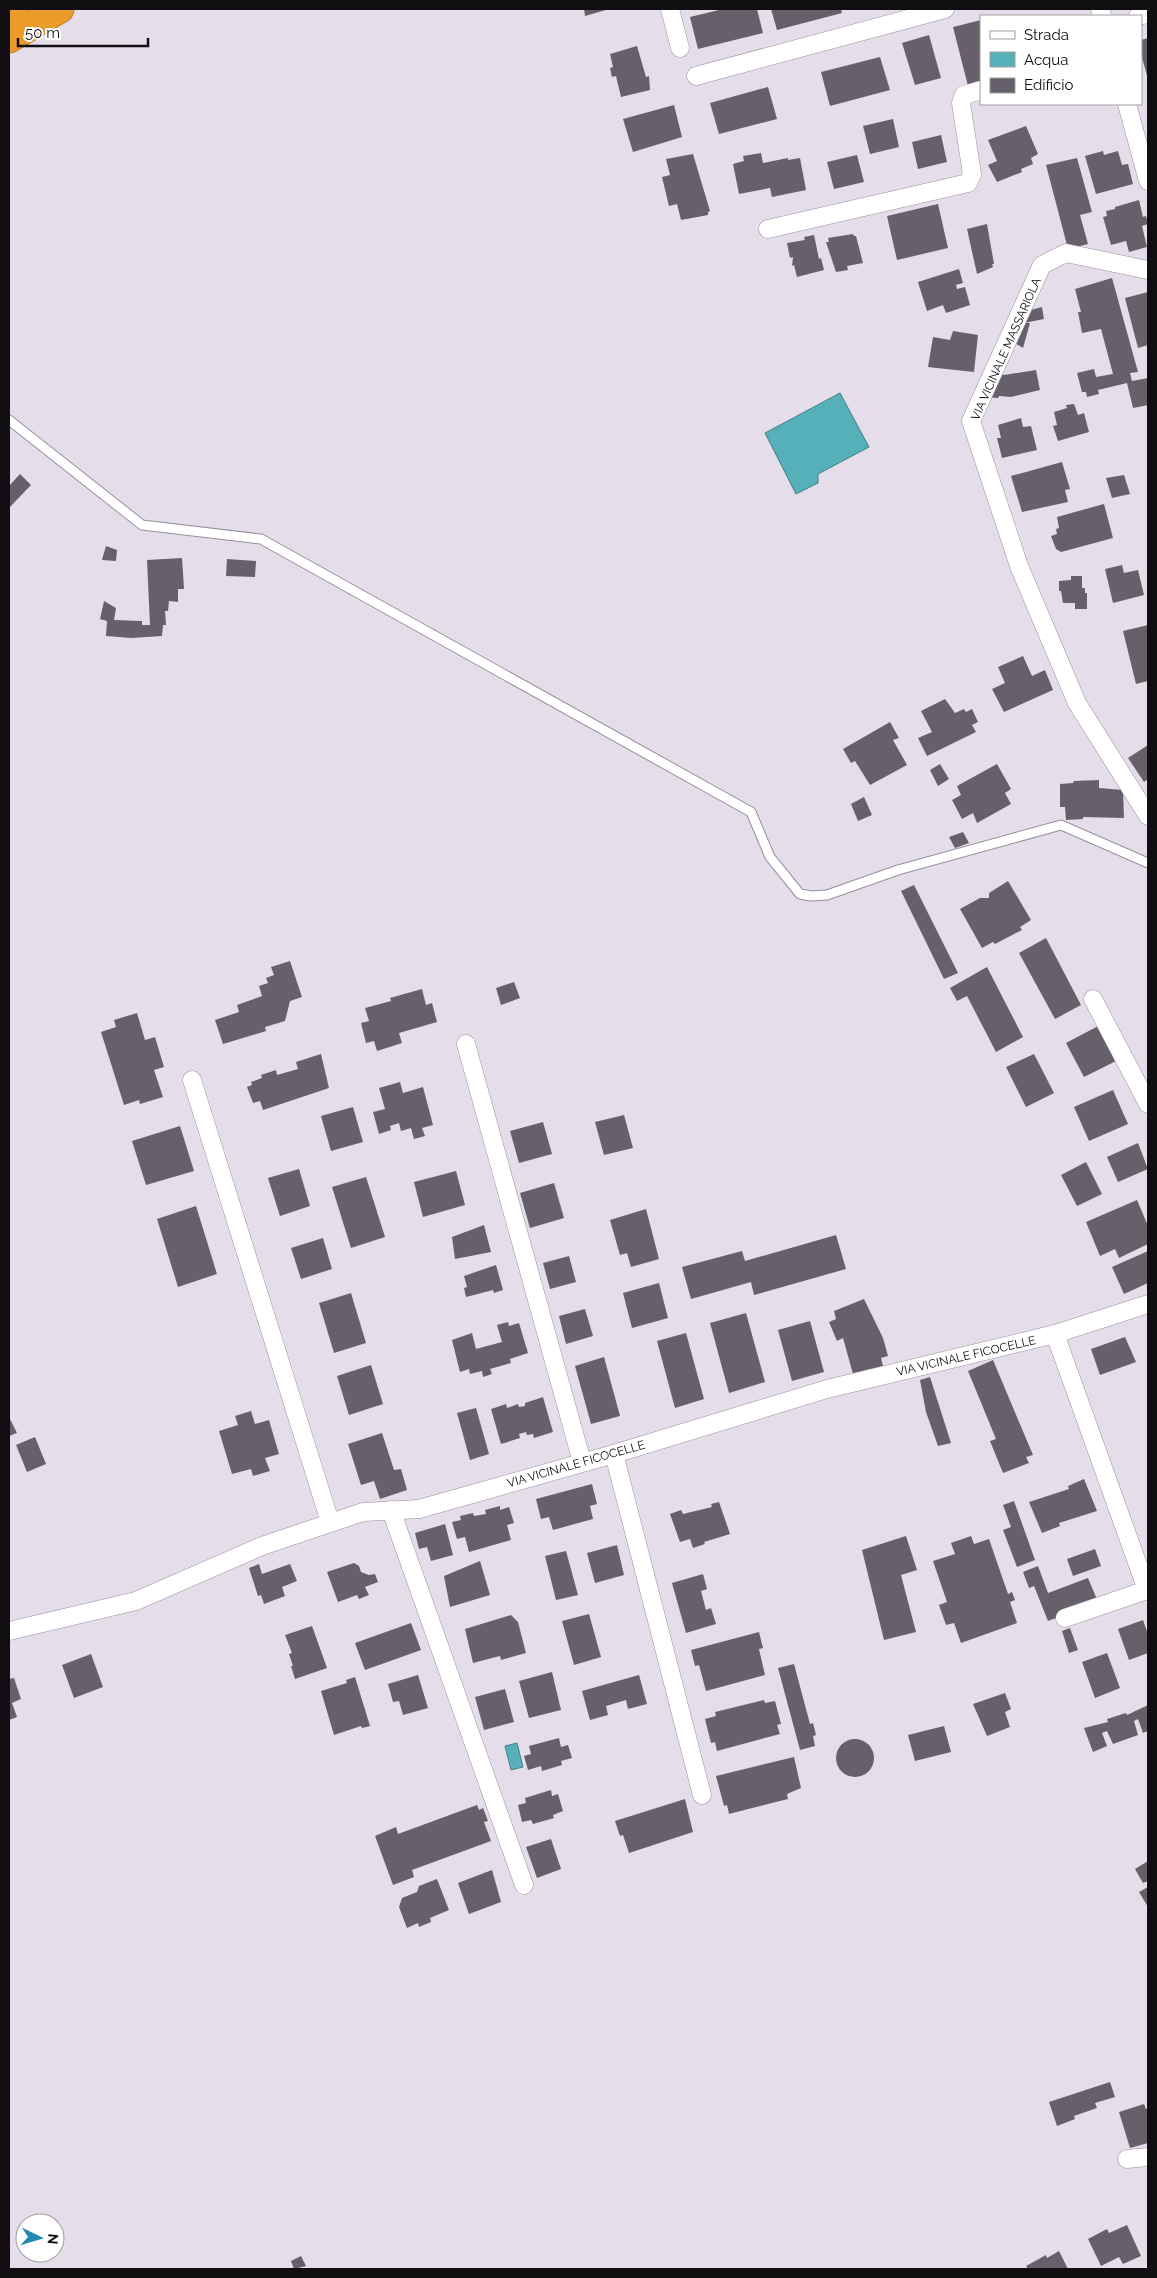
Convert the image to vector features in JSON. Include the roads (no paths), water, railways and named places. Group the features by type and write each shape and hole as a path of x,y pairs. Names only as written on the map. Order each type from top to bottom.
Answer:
{"highway":[{"path":"9,12 14,9"},
{"path":"9,39 60,9"}],"street":[{"path":"670,9 680,48"},
{"path":"696,76 945,9"},
{"path":"768,229 968,183 972,174 961,103 964,95 980,90"},
{"path":"1127,105 1148,181"},
{"name":"VIA VICINALE MASSARIOLA","path":"1148,270 1066,253 1042,265 971,421 1019,566 1077,703 1148,816"},
{"path":"1093,999 1148,1104"},
{"path":"466,1044 582,1462"},
{"path":"192,1080 330,1522"},
{"name":"VIA VICINALE FICOCELLE","path":"9,1631 136,1601 262,1546 363,1512 419,1509 614,1454 827,1389 1055,1334 1148,1304"},
{"path":"1055,1334 1147,1590 1065,1618"},
{"path":"614,1454 702,1795"},
{"path":"391,1510 524,1885"},
{"path":"1127,2159 1148,2157"}],"lane":[{"path":"9,422 142,525 261,539 751,812 770,857 800,894 811,896 826,895 898,870 1061,825 1148,863"}],"water":[{"path":"840,393 869,447 818,474 818,483 796,494 765,433"},
{"path":"517,1743 523,1767 511,1770 505,1746"}]}
